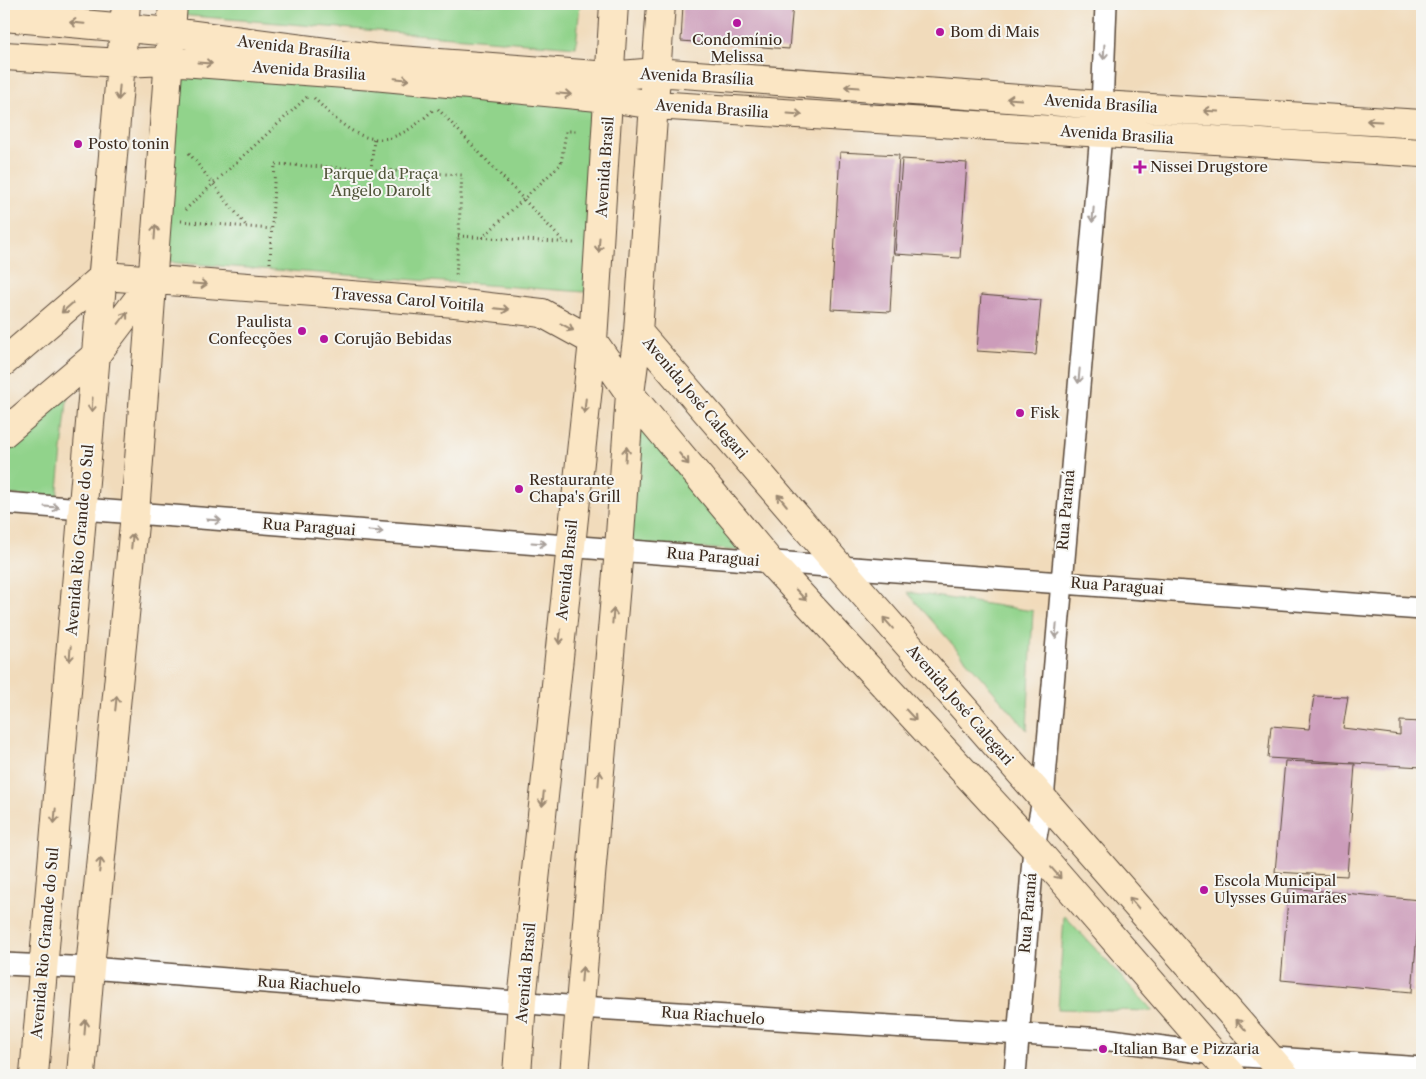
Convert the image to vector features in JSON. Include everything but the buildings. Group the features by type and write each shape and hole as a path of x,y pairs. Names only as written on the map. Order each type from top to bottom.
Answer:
{"street":[{"path":"81,1075 135,514 173,4"},
{"name":"Avenida Brasil","path":"517,1075 522,1001 592,341 614,4"},
{"path":"574,1075 619,549 630,394 638,332 661,4"},
{"name":"Rua Paraná","path":"1014,1075 1034,847 1042,800 1101,134 1106,4"},
{"name":"Avenida Brasília","path":"4,17 126,15 171,32 373,67"},
{"name":"Avenida Rio Grande do Sul","path":"34,1075 126,15"},
{"name":"Avenida Brasilia","path":"4,56 122,63 168,61 373,67 609,87 654,105 1422,153"},
{"name":"Avenida Brasília","path":"609,87 656,72 1101,105 1422,124"},
{"path":"4,362 104,276"},
{"name":"Travessa Carol Voitila","path":"104,276 455,303 542,313 592,341 630,394"},
{"path":"4,433 95,356 152,281"},
{"name":"Avenida José Calegari","path":"638,332 1042,800 1277,1066"},
{"path":"630,394 770,562 1034,847 1232,1075"},
{"name":"Rua Paraguai","path":"4,503 770,562 1422,609"},
{"name":"Rua Riachuelo","path":"4,964 90,968 579,1007 1104,1039 1214,1054 1277,1066 1422,1068"}],"path":[{"path":"271,229 174,221 310,94 354,134 374,139 390,138 402,134 436,107 523,201 564,242"},
{"path":"482,238 561,164 566,131 607,132"},
{"path":"371,170 374,139"},
{"path":"162,141 180,142 247,227"},
{"path":"269,289 275,164 462,175 455,303"},
{"path":"458,236 599,244"}],"green space":[{"path":"180,4 580,4 576,47 179,15"},
{"name":"Parque da Praça Angelo Darolt","path":"178,73 599,103 585,292 164,262"},
{"path":"68,392 57,499 4,494 4,447"},
{"path":"640,409 756,552 630,543"},
{"path":"907,592 1033,611 1027,730"},
{"path":"1064,915 1153,1011 1058,1009"}],"place":[{"name":"Condomínio Melissa","path":"737,23"},
{"name":"Bom di Mais","path":"940,32"},
{"name":"Posto tonin","path":"78,144"},
{"name":"Nissei Drugstore","path":"1140,167"},
{"name":"Paulista Confecções","path":"302,331"},
{"name":"Corujão Bebidas","path":"324,339"},
{"name":"Fisk","path":"1020,413"},
{"name":"Restaurante Chapa's Grill","path":"519,489"},
{"name":"Escola Municipal Ulysses Guimarães","path":"1204,890"},
{"name":"Italian Bar e Pizzaria","path":"1103,1049"}]}
